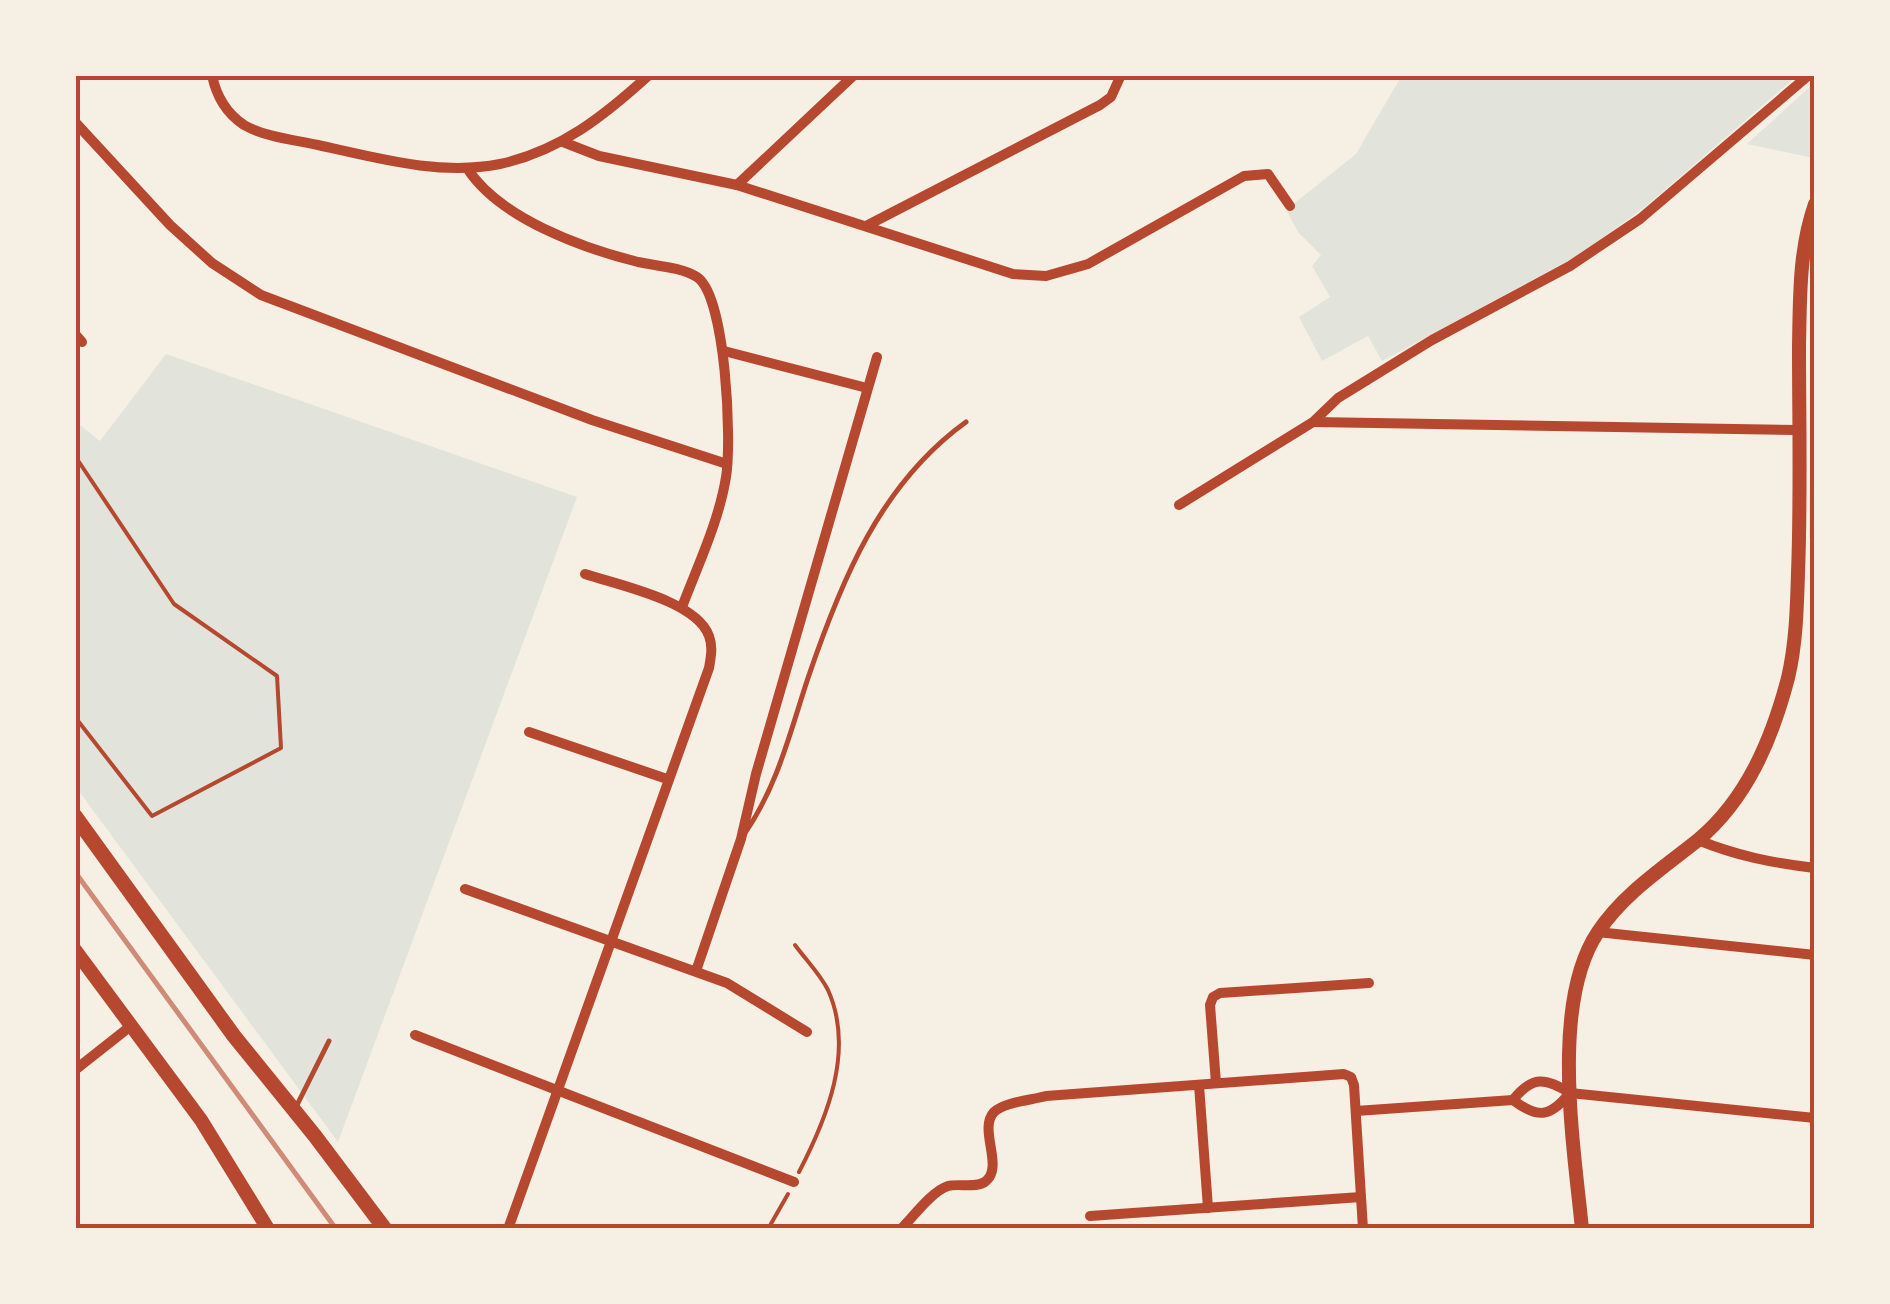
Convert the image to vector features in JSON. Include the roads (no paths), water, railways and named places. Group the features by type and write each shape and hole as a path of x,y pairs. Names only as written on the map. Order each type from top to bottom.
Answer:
{"main road":[{"path":"75,816 234,1036 384,1229"}],"street":[{"path":"212,75 226,109 245,126 388,160 467,168 501,164 563,142 593,124 649,75"},
{"path":"737,185 854,75"},
{"path":"868,224 1100,105 1111,97 1122,75"},
{"path":"1179,506 1313,422 1338,398 1432,340 1570,266 1640,219 1809,75"},
{"path":"75,122 184,238 212,264 261,295 592,420 727,464"},
{"path":"563,142 599,156 737,185 868,224 994,269 1046,276 1088,264 1244,176 1268,174 1290,206"},
{"path":"467,168 485,191 546,230 585,246 700,279 710,293 724,351 727,464 714,522 682,607"},
{"path":"1582,1229 1568,1030 1584,964 1597,932 1650,875 1724,816 1750,777 1777,715 1789,674 1800,540 1800,271 1815,204"},
{"path":"724,351 866,388"},
{"path":"696,972 740,840 877,357"},
{"path":"1313,422 1798,430"},
{"path":"508,1229 712,653 705,628 682,607 585,574"},
{"path":"528,732 667,779"},
{"path":"1698,840 1749,858 1815,868"},
{"path":"465,890 727,983 807,1032"},
{"path":"1597,932 1815,955"},
{"path":"75,950 201,1120 268,1229"},
{"path":"1216,1083 1210,1005 1213,997 1368,983"},
{"path":"75,1070 132,1025"},
{"path":"415,1035 794,1182"},
{"path":"901,1229 944,1187 982,1184 988,1180 992,1171 988,1124 991,1114 998,1109 1046,1096 1344,1074 1354,1084 1364,1229"},
{"path":"1513,1100 1526,1084 1538,1081 1553,1083 1570,1093 1815,1118"},
{"path":"1199,1085 1208,1208"},
{"path":"1356,1111 1513,1100 1528,1112 1540,1114 1555,1110 1570,1093"},
{"path":"1090,1216 1361,1198"}],"lane":[{"path":"740,840 774,782 832,615 873,523 915,465 966,422"},
{"path":"294,1109 329,1041"}],"railway":[{"path":"75,872 336,1229"}]}
